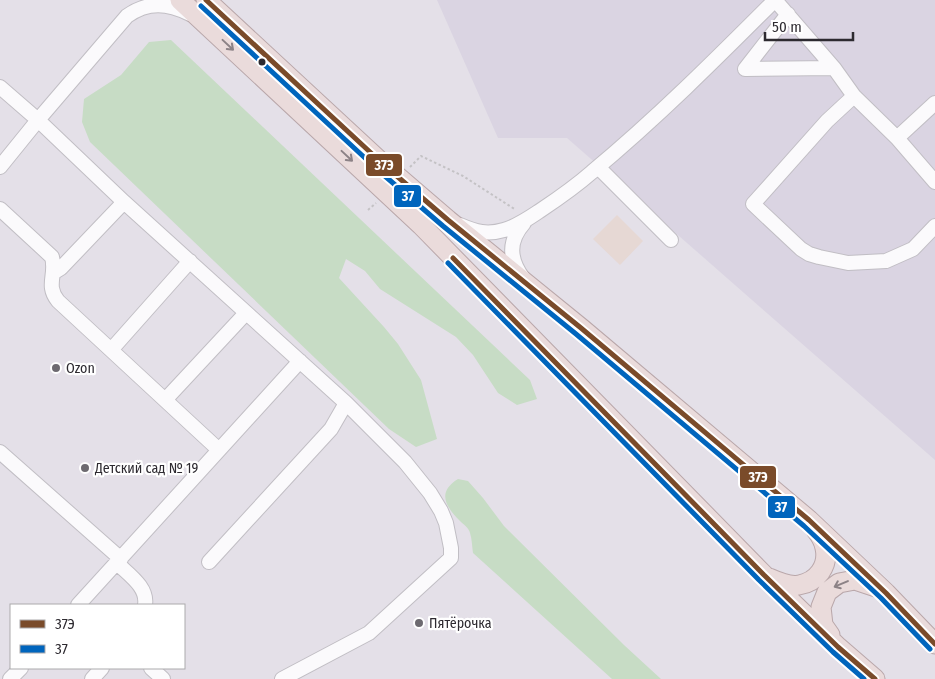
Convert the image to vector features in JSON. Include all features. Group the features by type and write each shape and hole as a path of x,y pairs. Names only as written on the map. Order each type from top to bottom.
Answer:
{"highway":[{"path":"180,0 421,225 764,575 838,647 875,679"},
{"path":"206,0 384,165 809,520 886,593 935,644"},
{"path":"764,575 782,584 798,586 812,581 821,572 826,560 825,547 820,535 809,520"},
{"path":"838,647 823,625 821,607 827,592 839,583 855,580 870,584 886,593"}],"street":[{"path":"127,16 134,0"},
{"path":"220,0 230,23"},
{"path":"448,220 481,233 503,230 514,227 570,191 691,84 775,0 834,68 854,96 897,138 935,182"},
{"path":"0,167 127,16 137,9 158,5 180,9 202,21"},
{"path":"788,14 745,69 834,68"},
{"path":"0,87 346,403 404,462 430,493 441,511 446,523 451,558 369,633 282,679"},
{"path":"854,96 827,121 753,204 801,249 809,254 848,263 886,261 913,249 935,226"},
{"path":"897,138 935,103"},
{"path":"598,167 672,240"},
{"path":"53,273 61,268 124,202"},
{"path":"0,209 49,253 53,261 51,289 58,301 219,450"},
{"path":"527,219 517,230 512,249 518,271 527,283"},
{"path":"111,350 190,261"},
{"path":"165,400 246,313"},
{"path":"79,604 300,361"},
{"path":"209,562 331,428 346,403"},
{"path":"0,452 119,561 143,590 146,599 145,604"},
{"path":"10,679 20,669"},
{"path":"92,679 101,669"},
{"path":"152,669 163,679"}],"path":[{"path":"408,170 420,156 463,176 527,219"},
{"path":"368,210 376,203"}],"shaded area":[{"path":"437,0 935,0 935,460 567,138 498,138"},
{"path":"617,215 643,241 620,265 593,239"}],"green space":[{"path":"171,40 530,380 537,399 517,405 498,393 473,355 456,337 380,289 365,271 346,259 339,278 398,344 421,380 437,439 416,447 389,429 90,142 82,122 84,99 121,75 149,42"},
{"path":"458,479 468,481 504,526 661,679 612,679 473,553 469,531 447,505 445,494 447,489"}],"transit line":[{"name":"37Э","path":"206,0 384,165 809,520 886,593 935,644"},
{"name":"37","path":"201,6 379,171 804,526 881,598 930,649"},
{"name":"37Э","path":"453,258 764,575 838,647 875,679"},
{"name":"37","path":"448,263 759,580 833,652 864,679"}],"place":[{"name":"Ozon","path":"56,368"},
{"name":"Детский сад № 19","path":"85,468"},
{"name":"Пятёрочка","path":"419,623"}]}
